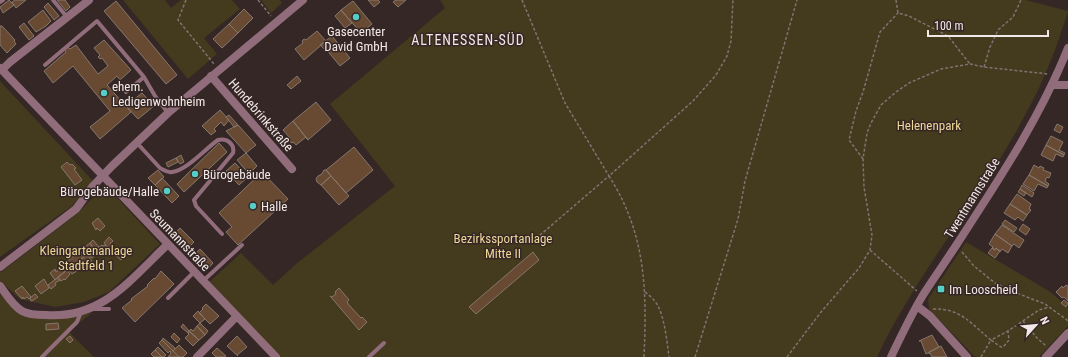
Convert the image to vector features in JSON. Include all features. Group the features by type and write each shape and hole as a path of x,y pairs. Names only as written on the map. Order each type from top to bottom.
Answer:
{"street":[{"name":"Seumannstraße","path":"89,0 1,69 276,357"},
{"name":"Hundebrinkstraße","path":"0,267 76,209 103,175 168,113 303,0"},
{"name":"Twentmannstraße","path":"891,357 900,337 919,308 923,296 1026,135 1057,75 1068,48"},
{"name":"Hundebrinkstraße","path":"211,76 292,169"},
{"path":"1052,85 1068,85"},
{"path":"0,286 17,308 25,313 55,316 81,312 112,297 168,244"},
{"path":"919,308 930,316 967,357"},
{"path":"197,357 237,316"},
{"path":"1046,357 1068,332"}],"lane":[{"path":"53,0 67,18"},
{"path":"45,65 97,22 144,77 155,96 168,113"},
{"path":"126,92 144,77"},
{"path":"136,143 160,168 164,171 172,172 183,168 218,140 223,139 228,141 233,147 233,153 194,200 196,206 222,234"},
{"path":"203,281 242,245"},
{"path":"168,298 194,272"},
{"path":"91,308 109,308"},
{"path":"42,357 77,322 81,312"},
{"path":"369,357 384,343"}],"path":[{"path":"186,0 178,20 219,70"},
{"path":"258,0 276,22"},
{"path":"522,0 565,102 609,176 633,225 641,260 645,292 644,357"},
{"path":"532,242 693,101 716,75 727,56 731,41 733,0"},
{"path":"695,357 738,219 745,181 797,0"},
{"path":"896,0 898,13"},
{"path":"984,67 990,47 998,30 1013,17 1021,0"},
{"path":"898,13 909,16 948,36 970,64"},
{"path":"863,159 849,140 856,111 880,32 898,13"},
{"path":"787,357 821,312 859,268 870,250 872,235 864,187 863,159 867,133 877,110 890,97 909,83 941,69 970,64 984,67 1057,75"},
{"path":"956,246 974,266 995,282 1014,292 1035,299 1049,307 1067,320 1068,324"},
{"path":"870,250 923,296"},
{"path":"645,292 658,306 662,317 669,357"},
{"path":"982,357 991,340 1008,331 1039,310 1049,307"},
{"path":"919,308 941,309 958,313 1001,347 1009,340 1008,331"},
{"path":"1023,321 1038,338 1052,350"}],"green space":[{"path":"123,0 165,0 171,8 181,0 232,0 240,9 204,38 217,54 188,79"},
{"path":"261,0 280,0 282,3 271,13"},
{"path":"440,0 1026,0 1068,12 1055,50 1036,95 1016,132 926,271 892,328 877,357 278,357 207,284 241,253 273,285 296,264 395,186 330,104 445,8"},
{"path":"0,81 93,181 72,206 0,257"},
{"name":"Kleingartenanlage Stadtfeld 1","path":"105,185 160,244 109,292 84,302 55,307 20,299 0,281 0,273 78,213"},
{"path":"966,242 1049,291 1068,307 1068,326 1039,357 975,357 929,309 928,299"},
{"path":"0,294 16,311 77,315 92,313 68,331 94,357 0,357"}],"building":[{"path":"9,0 14,5 3,13 0,7"},
{"path":"15,0 26,0 16,8 12,2"},
{"path":"57,0 65,0 70,7 66,11"},
{"path":"368,0 378,0 380,2 374,7"},
{"path":"396,0 406,0 398,7 393,2"},
{"path":"116,1 177,75 166,84 104,11"},
{"name":"Gasecenter David GmbH","path":"353,1 372,24 361,33 341,10"},
{"path":"48,3 59,16 54,20 44,7"},
{"path":"244,9 253,18 238,33 229,24"},
{"path":"43,10 51,21 36,32 28,22"},
{"path":"341,10 352,23 345,28 335,16"},
{"path":"24,23 34,36 29,40 19,27"},
{"path":"229,24 238,33 222,48 213,39"},
{"path":"0,26 2,26 15,40 14,41 16,44 7,53 0,45"},
{"path":"317,31 326,41 304,60 295,49 303,43 302,41 304,39 306,40"},
{"path":"332,36 350,58 340,66 325,48 324,49 320,45"},
{"name":"ehem. Ledigenwohnheim","path":"104,40 131,70 120,80 117,76 107,85 131,112 100,139 90,127 110,111 73,66 53,83 44,71 66,52 64,50 68,47 70,49 76,45 98,74 108,66 102,58 100,59 98,57 100,55 94,48"},
{"path":"297,76 301,81 291,89 287,85"},
{"path":"142,93 154,106 138,119 126,106"},
{"path":"316,102 331,120 308,140 293,121"},
{"path":"220,110 229,120 224,126 221,122 214,129 216,131 211,135 202,126"},
{"path":"229,115 238,125 234,127 226,117"},
{"path":"293,121 306,137 296,145 288,140 290,138 283,130"},
{"path":"1057,124 1063,127 1060,133 1054,130"},
{"path":"238,125 256,145 246,153 226,131"},
{"path":"1051,136 1063,142 1059,150 1065,153 1064,155 1046,145"},
{"name":"Bürogebäude","path":"219,143 227,152 184,192 177,184"},
{"path":"1046,145 1064,155 1063,157 1056,154 1053,161 1041,155"},
{"path":"354,147 373,170 346,193 326,170"},
{"name":"Halle","path":"246,153 257,166 249,174 237,160"},
{"path":"181,155 184,162 180,164 176,158"},
{"path":"176,158 178,162 168,167 166,163"},
{"path":"67,162 76,168 74,169 82,180 75,185 61,167"},
{"name":"Halle","path":"235,163 248,177 239,185 226,171"},
{"path":"1034,165 1039,168 1040,166 1044,168 1043,170 1051,173 1049,178 1047,177 1045,181 1049,184 1048,186 1029,175"},
{"path":"158,170 164,177 155,185 148,178"},
{"path":"324,170 326,170 331,176 321,185 316,179"},
{"name":"Halle","path":"262,172 288,199 238,245 226,232 232,227 219,213"},
{"path":"1029,175 1048,186 1047,188 1038,184 1034,191 1023,184"},
{"path":"331,176 349,196 339,205 321,185"},
{"name":"Bürogebäude/Halle","path":"162,178 179,196 172,203 155,185"},
{"path":"1022,185 1034,193 1032,197 1020,189"},
{"path":"1020,189 1026,193 1024,196 1018,192"},
{"path":"1017,194 1031,204 1029,209 1031,210 1027,215 1010,204"},
{"path":"1010,204 1027,215 1023,221 1018,217 1015,220 1004,213"},
{"path":"98,218 105,226 100,231 97,228 96,230 92,223"},
{"path":"1005,220 1017,228 1014,232 1002,224"},
{"path":"1023,224 1030,229 1026,235 1019,230"},
{"path":"1002,225 1024,240 1019,248 1014,244 1012,246 995,234"},
{"path":"180,228 194,242 186,250 172,236"},
{"path":"995,234 1012,246 1008,253 1002,249 1000,252 996,248 995,250 989,244"},
{"path":"109,237 113,241 110,244 114,248 111,251 104,243"},
{"path":"93,240 99,247 95,250 90,243"},
{"path":"90,243 94,249 90,253 85,247"},
{"path":"102,245 105,245 108,249 104,253 102,251 98,254 95,250"},
{"path":"992,248 995,250 996,248 1000,251 995,258 988,253"},
{"path":"200,249 213,263 206,271 192,257"},
{"path":"93,250 96,254 92,258 87,255"},
{"path":"80,251 85,256 68,269 64,264"},
{"path":"118,252 124,257 121,260 115,255"},
{"path":"533,252 539,260 476,314 469,307"},
{"path":"87,255 92,261 86,265 81,259"},
{"path":"76,264 80,269 72,274 68,269"},
{"path":"61,266 67,270 55,280 50,273 55,269 56,272"},
{"path":"67,270 70,274 65,280 64,279 61,281 58,277"},
{"path":"161,271 174,284 135,322 122,308 148,286 147,285 154,278 155,279"},
{"path":"57,278 60,280 55,283 56,285 51,289 48,285"},
{"path":"44,279 49,288 41,294 35,286"},
{"path":"1066,285 1068,286 1068,301 1056,292 1062,286 1063,288"},
{"path":"22,286 31,297 29,299 27,297 24,299 23,297 22,299 15,291"},
{"path":"339,288 349,300 347,302 349,305 361,318 362,317 367,322 359,330 330,296 332,297 336,294 335,292"},
{"path":"35,294 38,297 31,301 30,298"},
{"path":"1064,300 1068,303 1066,307 1061,303"},
{"path":"206,304 219,316 210,324 199,313"},
{"path":"198,311 205,319 200,323 193,316"},
{"path":"58,323 59,329 46,330 46,324"},
{"path":"200,323 208,331 205,335 197,326"},
{"path":"183,324 189,331 188,333 181,327"},
{"path":"197,326 205,335 199,340 189,331 191,329 193,331"},
{"path":"189,331 199,340 193,346 185,338 189,334"},
{"path":"174,333 180,339 177,343 171,337"},
{"path":"932,335 939,347 926,354 921,341 919,341"},
{"path":"70,336 73,340 70,343 66,339"},
{"path":"237,336 247,347 237,355 238,356 227,346"},
{"path":"163,338 174,347 175,349 173,351 162,340"},
{"path":"162,340 179,357 168,357 171,353 170,351 168,353 159,343"},
{"path":"179,345 187,353 183,357 179,357 173,351"},
{"path":"941,346 947,357 932,357 930,353 929,354 929,352"},
{"path":"158,347 166,355 164,357 162,357 155,350"},
{"path":"217,348 226,356 216,357 212,353"},
{"path":"155,350 162,357 154,357 151,354"}],"place":[{"name":"Gasecenter David GmbH","path":"356,17"},
{"name":"ehem. Ledigenwohnheim","path":"104,93"},
{"name":"Bürogebäude","path":"195,174"},
{"name":"Bürogebäude/Halle","path":"167,191"},
{"name":"Halle","path":"253,206"},
{"name":"Im Looscheid","path":"941,289"}],"district":[{"name":"ALTENESSEN-SÜD","path":"468,40"}],"park label":[{"name":"Helenenpark","path":"929,125"},
{"name":"Bezirkssportanlage Mitte II","path":"503,246"}]}
